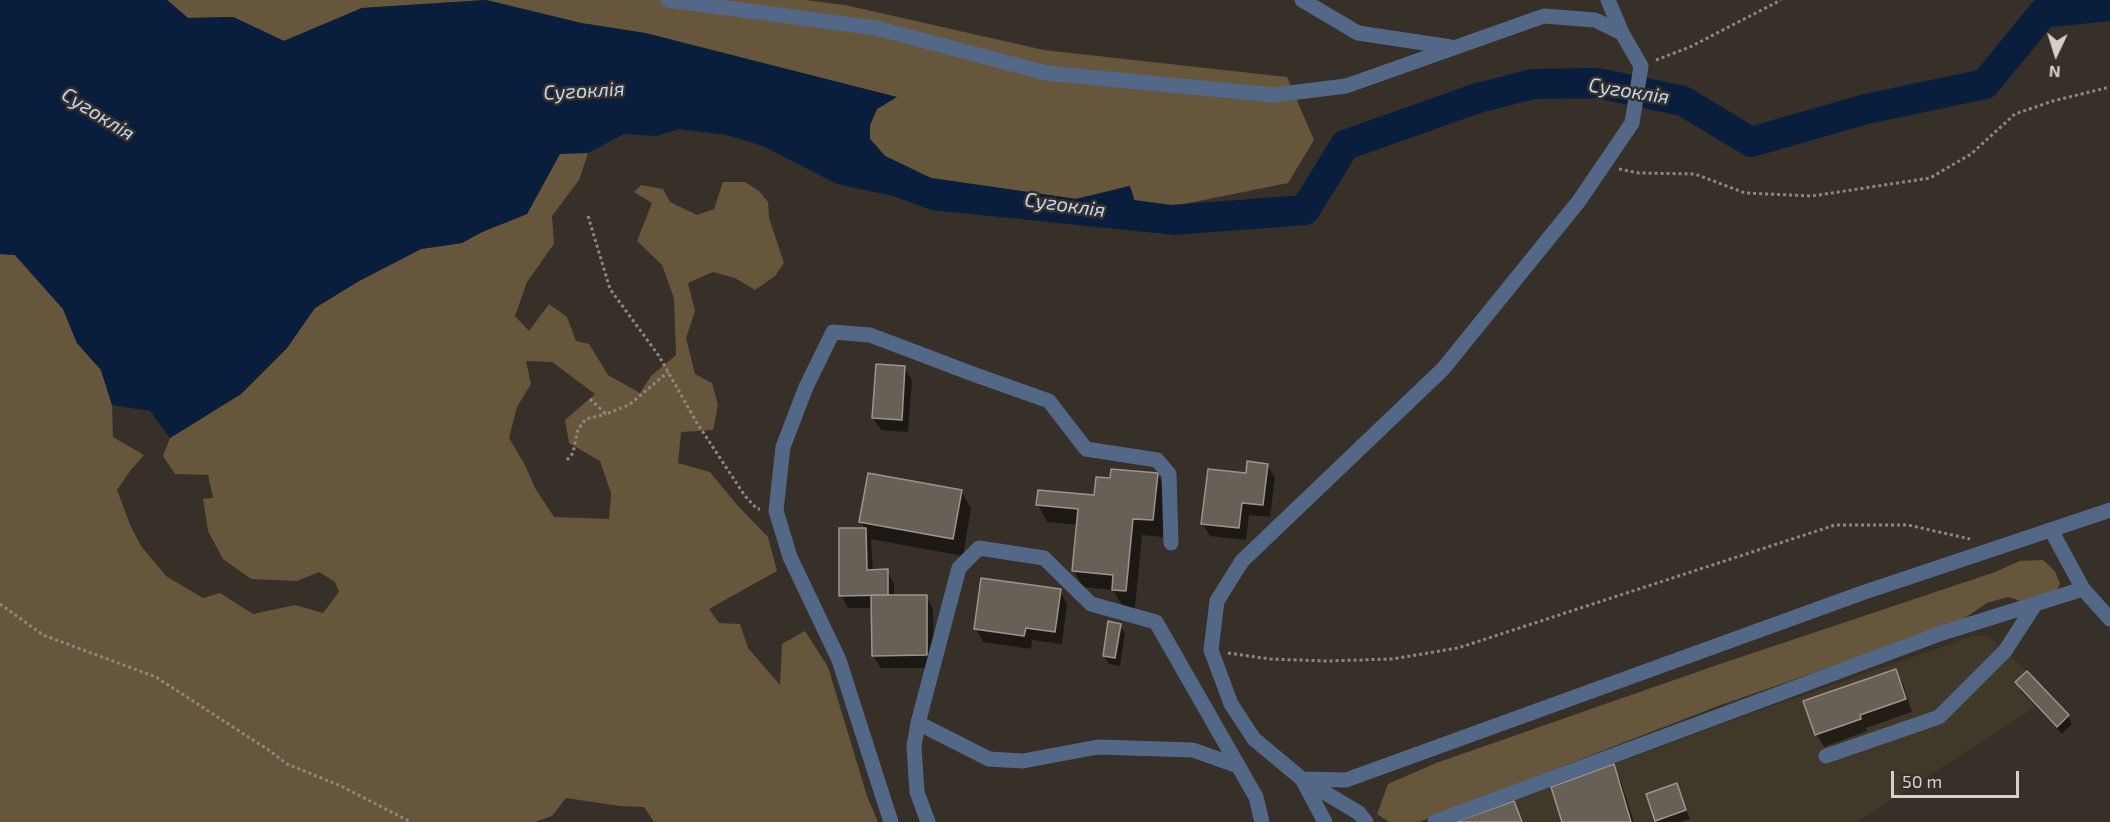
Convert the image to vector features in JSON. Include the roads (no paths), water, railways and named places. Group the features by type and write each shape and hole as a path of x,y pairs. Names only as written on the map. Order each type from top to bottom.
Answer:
{"lane":[{"path":"668,0 876,28 1046,73 1274,95 1346,86 1544,16 1595,20 1622,33"},
{"path":"1302,0 1358,33 1454,48"},
{"path":"1366,822 1359,813 1302,779 1254,739 1231,704 1211,650 1217,602 1242,561 1443,369 1580,201 1632,123 1640,71 1608,0"},
{"path":"891,822 839,660 790,557 776,511 783,447 806,387 833,332 870,335 1049,400 1086,449 1157,460 1169,474 1171,543"},
{"path":"1302,779 1346,780 1862,593 2110,510"},
{"path":"2051,530 2083,589 2110,619"},
{"path":"928,822 917,792 915,746 918,723 959,568 979,548 1044,558 1091,604 1156,622 1256,796 1262,822"},
{"path":"1435,822 1931,637 2083,589"},
{"path":"1826,756 1939,717 2005,651 2036,603"},
{"path":"918,723 989,759 1023,761 1098,747 1193,750 1238,766"},
{"path":"1302,779 1325,822"}],"water":[{"path":"0,0 167,0 188,18 233,17 284,41 362,8 486,0 581,23 645,33 897,97 877,109 870,125 870,139 885,156 931,178 1076,199 1130,186 1137,208 1169,207 1172,220 1156,233 931,210 893,196 837,184 763,146 726,135 679,129 657,136 624,134 588,153 560,154 527,214 482,232 462,243 421,249 359,281 315,308 287,348 241,394 170,438 150,411 112,405 101,370 77,343 63,309 15,255 0,254"}],"waterway":[{"name":"Сугоклія","path":"1134,215 1172,220 1305,210 1345,145 1478,98 1533,84 1597,83 1683,101 1751,142 1866,109 1985,84 2043,13 2110,6"}]}
